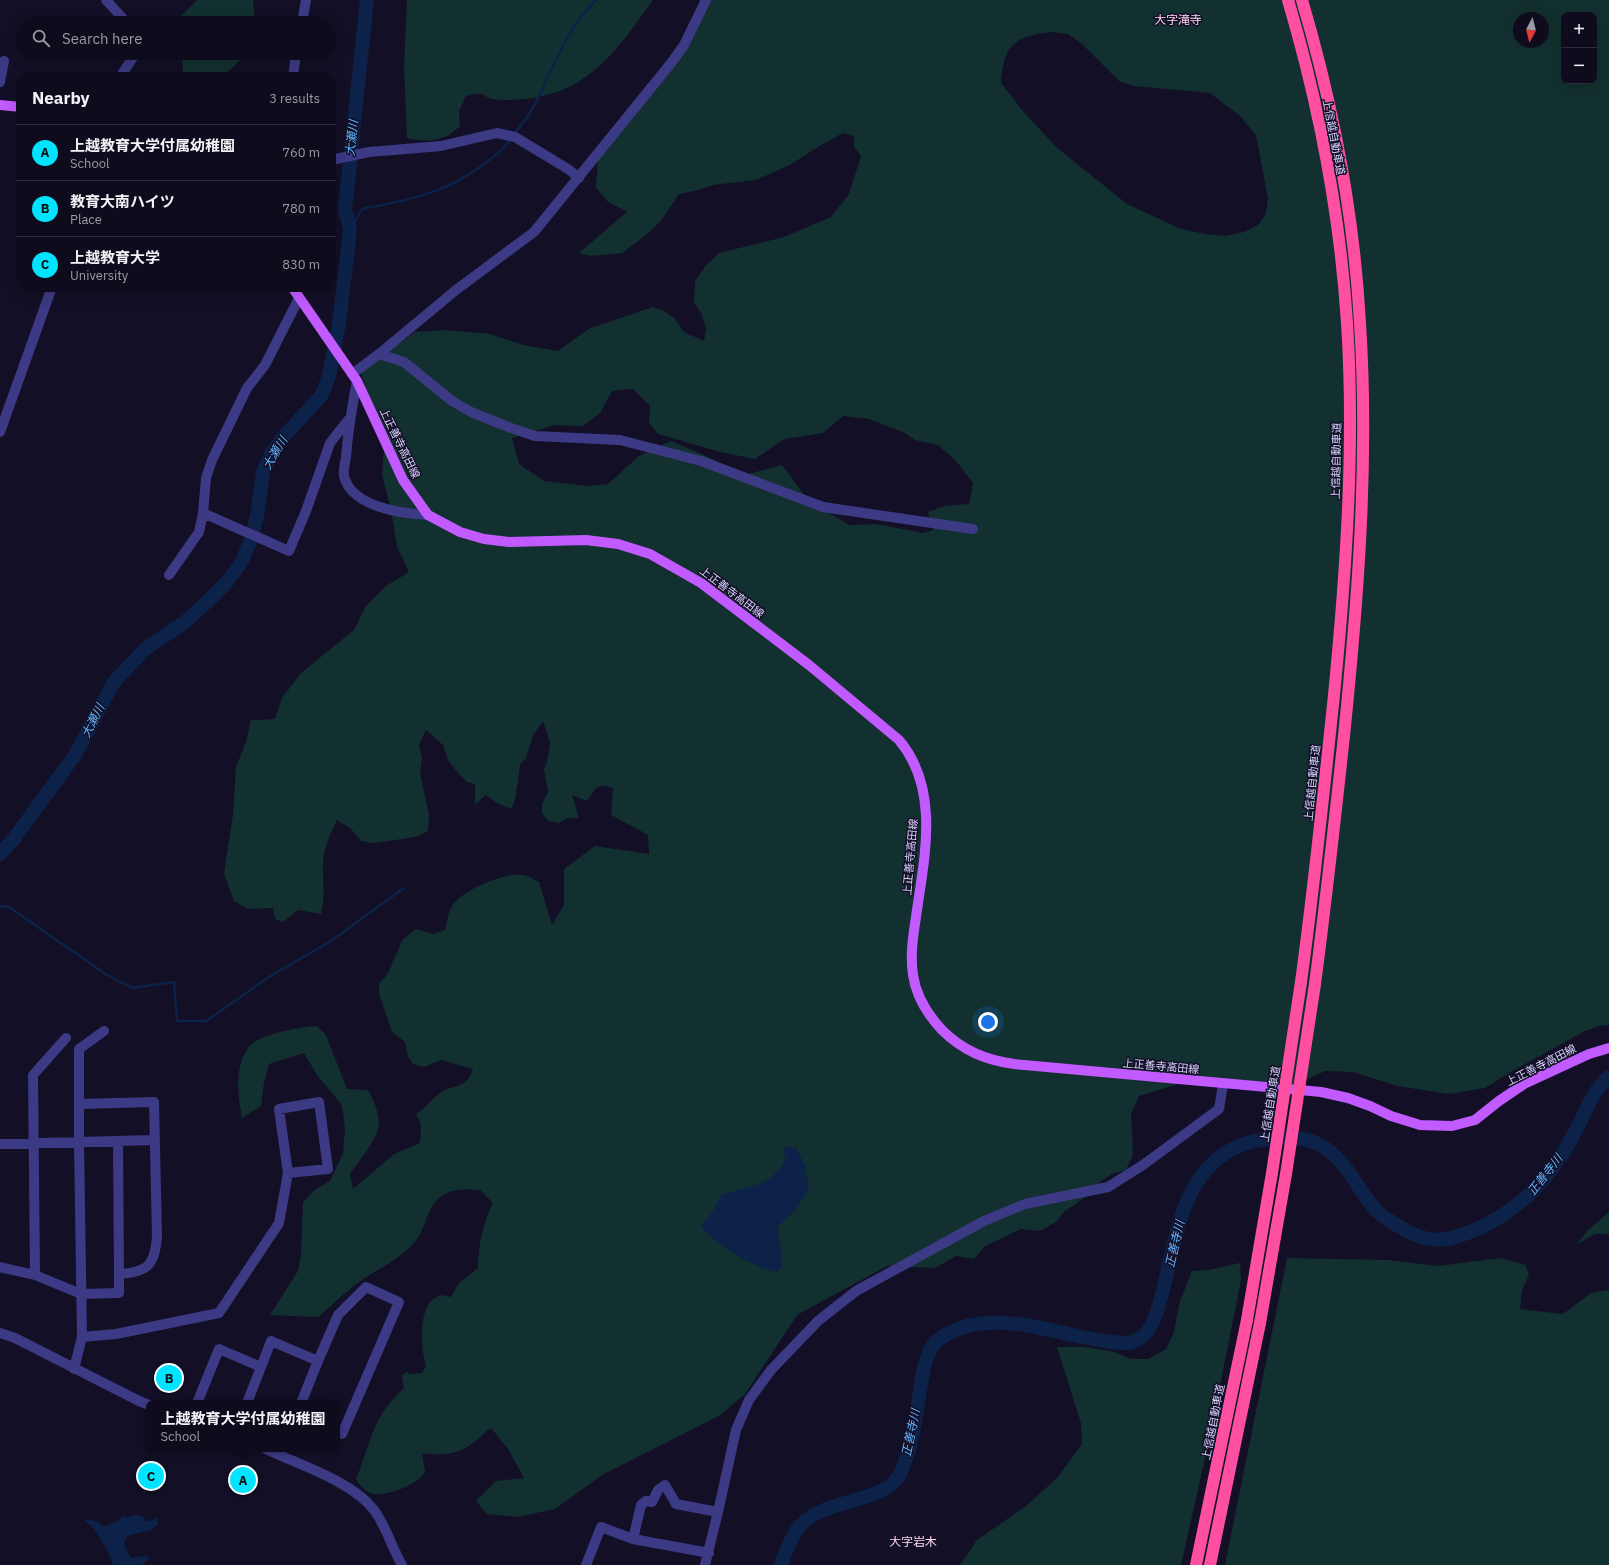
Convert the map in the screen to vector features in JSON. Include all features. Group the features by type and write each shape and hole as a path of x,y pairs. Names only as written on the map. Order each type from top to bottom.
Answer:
{"highway":[{"name":"上信越自動車道","path":"1196,1565 1247,1320 1272,1173 1301,982 1325,783 1343,597 1348,523 1350,413 1348,330 1343,275 1324,146 1304,56 1288,0"},
{"name":"上信越自動車道","path":"1210,1565 1260,1323 1286,1174 1315,984 1326,901 1353,648 1362,507 1364,423 1360,322 1356,275 1345,187 1337,142 1302,0"}],"main road":[{"path":"0,105 16,107"},
{"name":"上正善寺高田線","path":"295,292 354,378 403,480 428,515 460,532 484,540 509,542 586,540 618,544 650,554 701,583 809,665 899,740 910,753 918,770 923,789 927,823 924,862 913,939 913,975 917,989 928,1014 950,1038 963,1048 994,1061 1014,1064 1321,1092 1348,1098 1391,1116 1420,1125 1452,1126 1475,1120 1524,1084 1589,1054 1609,1048"}],"street":[{"path":"106,0 121,16"},
{"path":"303,16 306,0"},
{"path":"428,515 407,514 375,506 360,497 350,487 344,476 354,378 379,354 456,290 534,232 672,62 684,44 706,0"},
{"path":"123,72 131,60"},
{"path":"294,72 295,60"},
{"path":"0,82 4,61"},
{"path":"336,159 369,152 441,146 497,134 515,137 568,169 579,178"},
{"path":"0,432 50,292"},
{"path":"169,575 199,532 203,513 206,478 212,460 247,388 265,365 299,298"},
{"path":"379,354 404,362 452,401 470,412 535,436 620,440 701,461 823,507 974,529"},
{"path":"203,513 289,551 306,511 330,443 349,419"},
{"path":"74,1369 82,1337 79,1050 104,1031"},
{"path":"35,1275 33,1075 66,1038"},
{"path":"705,1565 709,1553 736,1430 749,1400 771,1370 818,1321 856,1291 984,1221 1025,1204 1108,1187 1143,1165 1219,1109 1223,1084"},
{"path":"79,1104 154,1102 156,1246 148,1266 144,1270 137,1273 119,1274"},
{"path":"82,1337 116,1334 219,1313 279,1223 288,1173 280,1109 319,1102 328,1169 288,1173"},
{"path":"0,1144 154,1140"},
{"path":"0,1267 35,1275 81,1294 119,1293 118,1141"},
{"path":"302,1400 338,1315 366,1287 399,1302 342,1434 340,1433"},
{"path":"0,1333 16,1338 74,1369 146,1404"},
{"path":"249,1400 271,1341 318,1361"},
{"path":"198,1400 219,1349 261,1367"},
{"path":"280,1452 349,1489 363,1499 374,1510 381,1521 402,1565"},
{"path":"633,1539 641,1504 652,1502 658,1490 665,1485 676,1504 718,1512"},
{"path":"586,1565 601,1527 633,1539 709,1553"}],"green space":[{"path":"197,0 253,0 254,16 181,16"},
{"path":"407,0 653,0 610,56 595,70 578,82 558,91 536,97 497,100 488,98 483,94 466,96 459,111 460,126 454,132 448,136 435,140 422,140 407,138 404,66"},
{"path":"711,0 1609,0 1609,1025 1599,1026 1583,1032 1485,1088 1450,1094 1397,1086 1353,1072 1325,1071 1297,1084 1273,1086 1182,1083 1139,1096 1131,1114 1133,1155 1126,1170 1112,1174 1101,1181 1084,1198 1064,1212 1056,1222 1040,1231 1021,1229 985,1246 974,1259 956,1256 935,1268 887,1266 797,1315 745,1394 719,1416 602,1475 555,1509 517,1517 487,1514 476,1501 496,1481 524,1478 508,1449 491,1428 466,1448 448,1454 422,1453 425,1472 416,1481 403,1488 388,1493 375,1494 364,1489 356,1479 379,1418 389,1404 404,1388 402,1376 406,1372 412,1374 422,1373 426,1366 422,1342 422,1324 427,1308 436,1297 442,1295 451,1297 459,1283 478,1268 482,1234 486,1218 493,1203 480,1190 469,1189 448,1192 434,1203 420,1234 406,1251 355,1285 318,1317 270,1315 298,1271 301,1254 303,1202 316,1189 330,1181 343,1153 345,1129 342,1105 317,1075 304,1053 269,1064 264,1083 261,1106 242,1118 238,1091 239,1073 248,1048 260,1039 280,1032 317,1026 326,1035 347,1089 368,1090 375,1104 379,1119 378,1129 373,1140 350,1174 353,1189 394,1154 420,1143 421,1125 416,1114 440,1093 467,1080 473,1069 441,1060 424,1067 413,1064 408,1057 405,1042 392,1032 379,994 379,983 387,975 403,939 416,929 433,934 445,930 451,908 457,900 474,888 485,883 507,876 517,875 525,875 539,882 552,925 564,905 564,869 595,846 649,854 648,835 611,815 613,788 604,786 597,787 587,801 572,795 579,818 567,818 559,823 548,821 542,813 542,804 548,792 544,769 547,762 550,743 543,721 533,735 526,758 520,765 515,800 511,809 497,803 485,795 475,805 475,784 467,782 458,773 448,760 443,745 426,730 419,745 422,758 420,772 429,815 428,831 416,837 374,843 361,841 351,829 337,820 325,851 321,914 298,910 283,922 275,919 273,908 248,909 234,901 224,874 233,814 236,767 246,742 251,720 275,719 282,698 301,673 354,630 366,606 386,586 409,572 397,546 391,510 382,475 384,451 361,372 415,332 446,330 490,334 523,345 558,351 588,329 653,307 664,311 675,319 684,332 704,341 706,329 702,315 694,302 695,281 706,265 719,253 784,237 831,217 849,194 861,156 854,147 854,136 843,133 790,165 756,180 713,185 679,194 660,222 646,235 622,253 591,256 579,253 627,212 607,201 596,187 598,159","holes":["1052,32 1068,34 1082,44 1119,81 1134,86 1210,93 1241,117 1256,135 1268,198 1266,214 1258,225 1244,232 1224,236 1181,229 1127,204 1056,147 1022,110 1001,83 1005,59 1014,44 1029,36","633,389 650,406 649,423 658,434 720,452 755,459 784,439 823,433 843,416 869,419 903,432 915,440 938,445 957,462 973,483 969,504 944,506 928,512 933,530 923,533 877,524 849,525 808,500 782,465 745,475 671,441 639,456 608,484 588,486 544,481 519,464 512,438 555,425 583,426 600,413 612,391"]},
{"path":"182,60 240,60 226,72 183,72"},
{"path":"1609,1212 1609,1234 1595,1234 1576,1245 1588,1230"},
{"path":"1287,1258 1388,1260 1438,1266 1500,1258 1526,1265 1529,1275 1522,1290 1520,1309 1563,1314 1591,1293 1609,1290 1609,1565 1225,1565"},
{"path":"1240,1263 1241,1280 1210,1436 1181,1565 960,1565 977,1540 1026,1506 1057,1478 1082,1444 1081,1423 1057,1347 1084,1347 1111,1351 1131,1359 1148,1359 1166,1349 1174,1332 1179,1304 1192,1271 1209,1270"}],"water":[{"path":"785,1147 796,1147 805,1166 809,1190 795,1210 778,1226 781,1249 781,1268 776,1272 756,1265 725,1248 701,1226 713,1211 721,1195 758,1184 774,1175 786,1159 783,1153"},
{"path":"137,1515 143,1516 146,1521 157,1517 158,1524 151,1530 127,1536 124,1544 131,1558 144,1556 149,1558 142,1565 113,1565 102,1541 93,1528 85,1521 86,1519 99,1522 100,1525 109,1525 123,1516 129,1517"}],"waterway":[{"name":"大瀬川","path":"0,854 13,840 75,755 114,682 145,649 185,622 208,601 227,582 242,561 250,542 257,516 263,472 271,454 284,436 322,395 329,376 339,324 350,230 345,209 367,0"},
{"path":"514,134 532,110 568,37 576,24 596,0"},
{"path":"350,230 362,209 410,199 454,183 491,159 502,150 512,138"},
{"path":"0,906 9,907 107,975 132,988 174,982 177,1021 206,1021 272,975 328,943 404,888"},
{"name":"正善寺川","path":"781,1565 793,1536 799,1527 810,1517 823,1510 881,1491 892,1484 900,1474 907,1456 912,1436 922,1376 928,1355 937,1341 952,1332 967,1326 987,1323 1032,1326 1116,1343 1125,1343 1138,1340 1153,1322 1163,1291 1175,1236 1189,1197 1211,1164 1227,1152 1247,1143 1266,1140 1302,1139 1314,1142 1325,1148 1340,1161 1369,1201 1385,1218 1405,1230 1422,1237 1440,1240 1452,1238 1473,1231 1493,1221 1510,1210 1541,1182 1566,1148 1594,1094 1609,1077"}],"place":[{"name":"教育大南ハイツ","path":"169,1378"},
{"name":"上越教育大学","path":"151,1476"},
{"name":"上越教育大学付属幼稚園","path":"243,1480"}],"district":[{"name":"大字滝寺","path":"1178,20"},
{"name":"大字岩木","path":"913,1542"}]}
